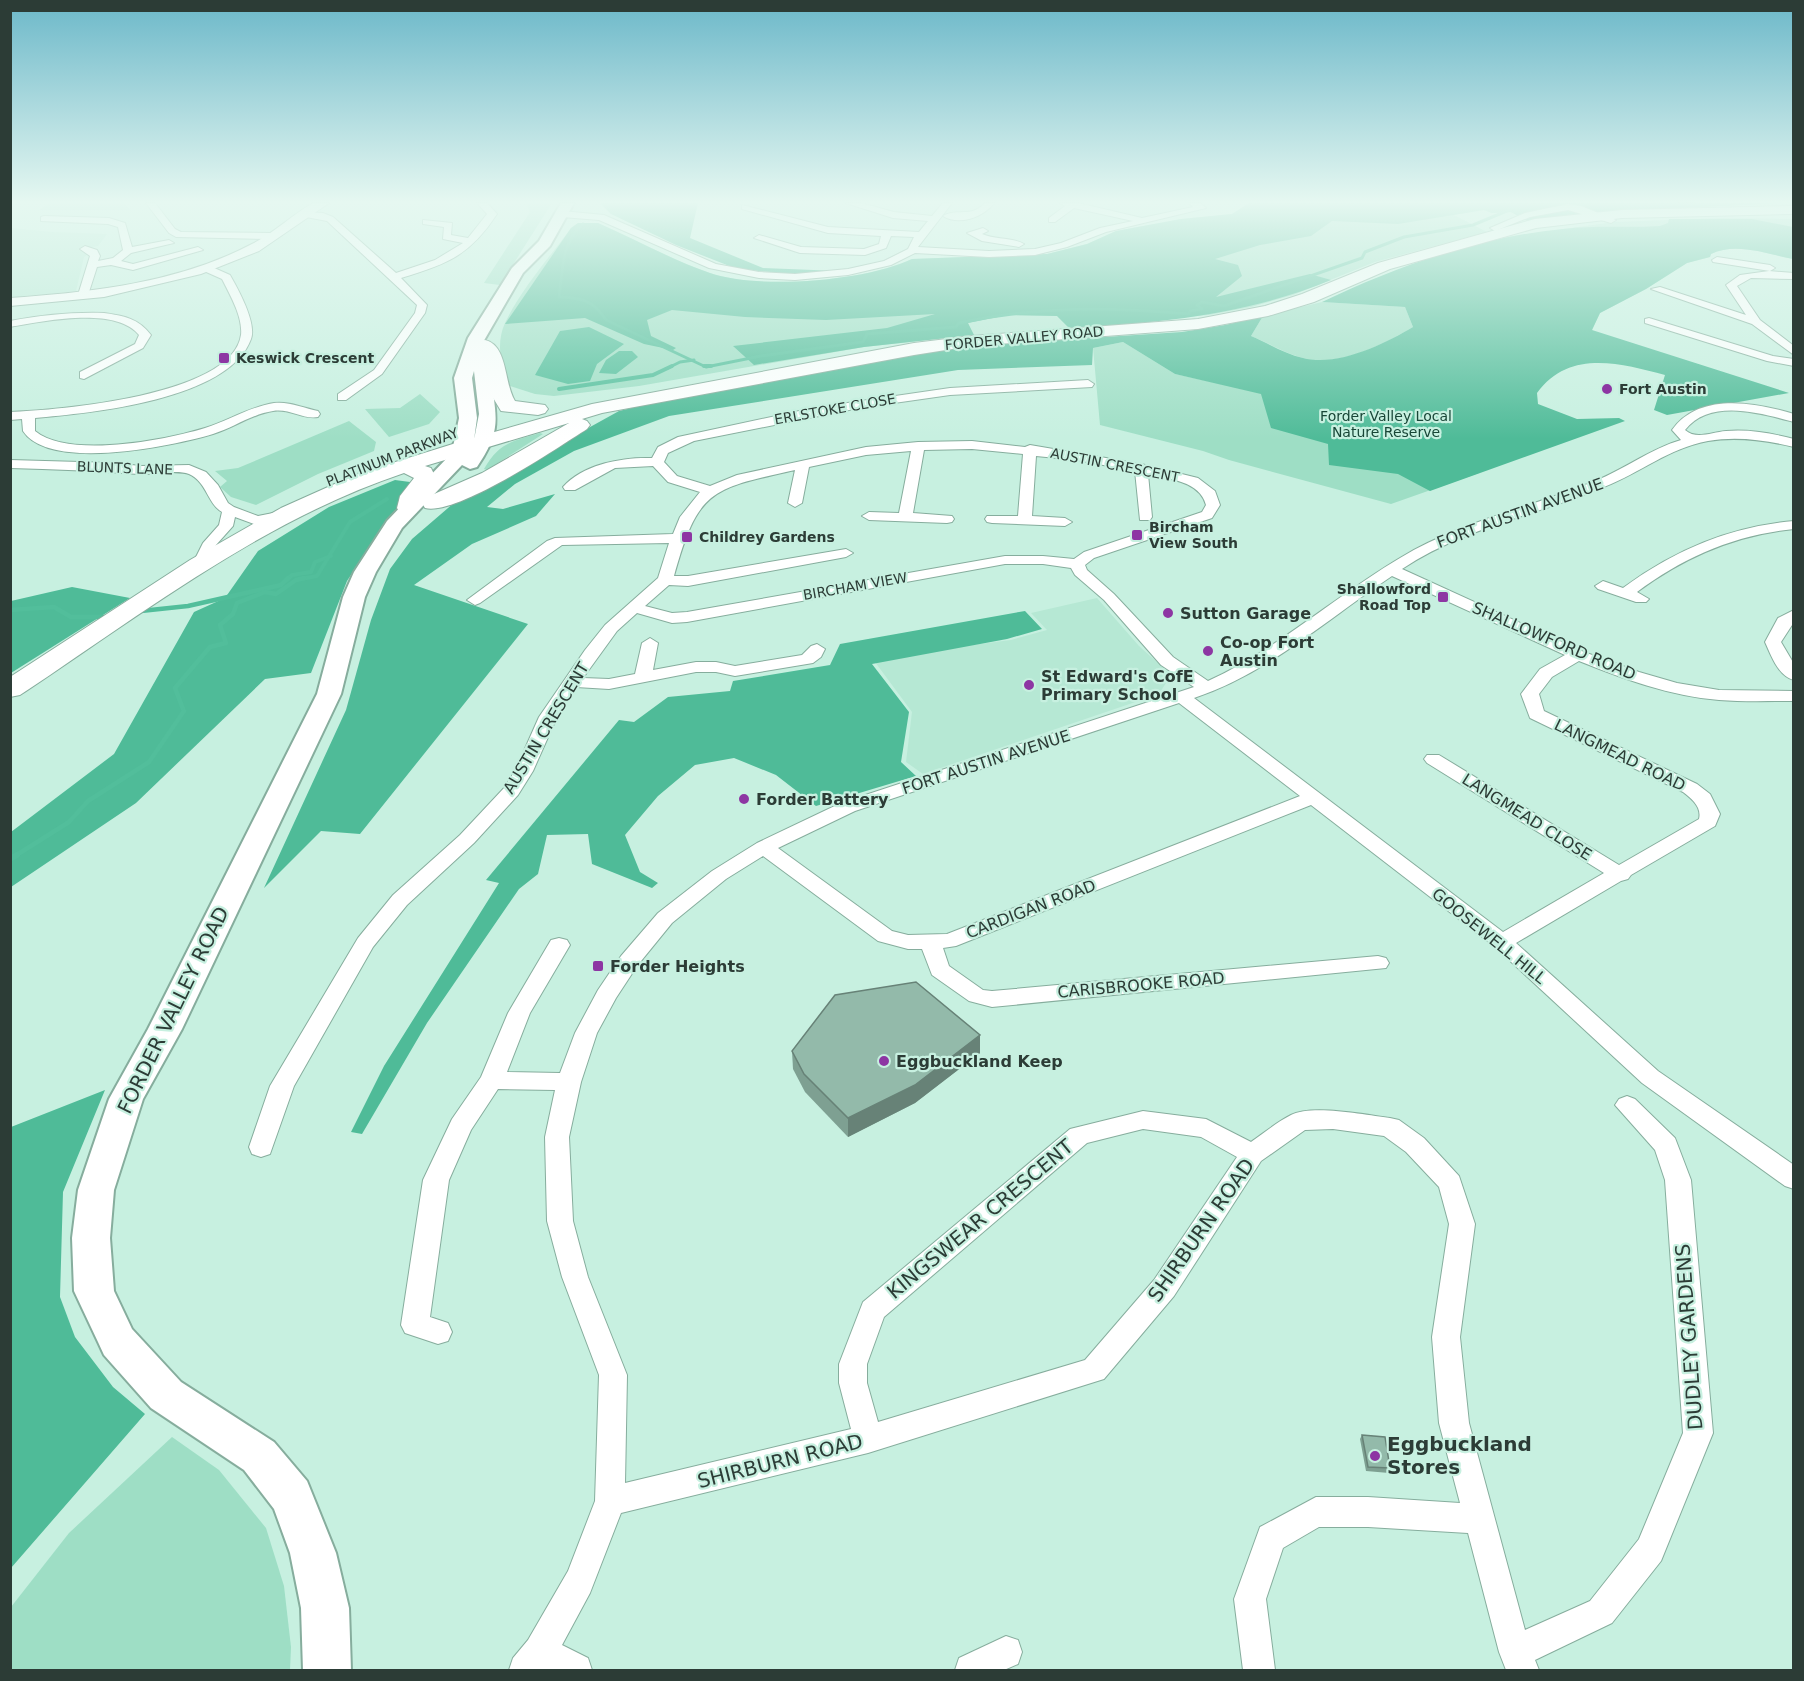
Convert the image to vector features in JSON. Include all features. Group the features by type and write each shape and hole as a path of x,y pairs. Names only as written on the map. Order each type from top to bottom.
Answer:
{"main road":[{"path":"473,445 464,378 476,338 511,281"},
{"path":"473,445 485,345 497,320 522,281"},
{"name":"FORDER VALLEY ROAD","path":"327,1671 322,1597 313,1553 291,1496 259,1456 165,1395 118,1342 94,1291 91,1238 96,1190 126,1099 165,1029 329,694 354,597 365,572 454,462 473,445 538,409 612,395 971,341 1198,324 1268,311 1347,281"},
{"path":"485,345 490,349 499,391 508,407 538,409"},
{"name":"FORDER VALLEY ROAD","path":"428,458 605,407 885,354"},
{"path":"433,503 461,493 489,479 605,407"},
{"name":"FORDER VALLEY ROAD","path":"403,523 433,503 473,445"},
{"name":"PLATINUM PARKWAY","path":"10,689 316,486 384,457 473,445"},
{"name":"PLATINUM PARKWAY","path":"191,571 222,542 271,515 428,458"},
{"path":"403,523 411,496 425,478 423,473 405,466"}],"street":[{"path":"83,295 87,281"},
{"path":"10,302 83,295 157,281"},
{"path":"10,416 102,408 153,397 198,381 228,364 245,341 247,327 228,281"},
{"path":"342,397 378,372 420,313 422,305 419,300 400,281"},
{"path":"1734,281 1731,285 1753,318 1794,352"},
{"path":"1656,289 1732,315 1753,318"},
{"path":"10,324 48,317 110,317 129,321 143,331 145,335 139,346 84,375"},
{"path":"1649,321 1771,359 1794,363"},
{"name":"ERLSTOKE CLOSE","path":"657,462 663,450 676,442 841,407 987,387 1088,384"},
{"path":"29,416 27,427 30,434 38,439 59,447 89,449 126,447 184,438 212,430 256,411 276,406 314,414"},
{"path":"1692,440 1678,430 1682,421 1694,413 1739,407 1794,418"},
{"name":"FORT AUSTIN AVENUE","path":"532,1661 579,1582 610,1500 613,1375 574,1277 560,1221 557,1137 569,1082 586,1033 606,995 629,961 665,918 719,875 764,847 848,807 1207,688 1239,675 1391,570 1432,545 1470,528 1601,484 1661,451 1692,440 1746,434 1774,437 1794,443"},
{"name":"AUSTIN CRESCENT","path":"261,1147 282,1086 365,943 400,900 467,839 511,791 524,771 548,717 611,627 665,580 678,538 698,501 711,490 737,479 866,451 918,446 972,445 1030,449 1141,468 1193,482 1210,494 1213,505 1211,511 1195,521 1089,555 1077,564"},
{"path":"905,517 918,446"},
{"name":"AUSTIN CRESCENT","path":"1025,520 1030,449"},
{"path":"570,488 608,465 621,461 657,462 667,476 691,486 711,490"},
{"name":"BLUNTS LANE","path":"10,464 140,470 189,469 201,475 213,488 222,506 229,510 271,515"},
{"path":"795,503 803,465"},
{"path":"1141,468 1145,518"},
{"path":"218,499 271,515"},
{"path":"191,571 210,543 226,526 229,510"},
{"path":"869,516 946,519"},
{"path":"992,519 1065,522"},
{"path":"1626,593 1658,569 1699,546 1749,531 1794,525"},
{"path":"475,600 552,544 560,541 678,538"},
{"path":"665,580 696,580 846,553"},
{"name":"BIRCHAM VIEW","path":"634,608 672,618 687,617 1005,560 1042,560 1077,564"},
{"path":"1077,564 1080,572 1109,597 1161,655 1207,688"},
{"name":"SHALLOWFORD ROAD","path":"1391,570 1578,655 1675,688 1719,695 1794,696"},
{"path":"1603,585 1641,599"},
{"path":"1794,615 1784,621 1773,642 1785,665 1794,675"},
{"path":"643,677 650,643"},
{"path":"571,682 609,684 696,667 716,667 735,671 807,659 815,654 817,649"},
{"name":"LANGMEAD ROAD","path":"1502,942 1708,822 1710,814 1703,798 1690,788 1536,714 1530,694 1546,673 1578,655"},
{"name":"GOOSEWELL HILL","path":"1181,696 1502,942 1650,1077 1794,1179"},
{"name":"LANGMEAD CLOSE","path":"1416,768 1440,756 1621,874"},
{"name":"CARDIGAN ROAD","path":"764,847 885,936 908,942 931,943 949,941 1312,798"},
{"name":"CARISBROOKE ROAD","path":"931,943 940,970 977,996 992,999 1378,963"},
{"path":"438,1332 415,1325 436,1180 461,1126 492,1080 519,1013 559,945"},
{"path":"492,1080 569,1082"},
{"name":"DUDLEY GARDENS","path":"1519,1661 1601,1611 1650,1550 1698,1433 1678,1180 1666,1145 1627,1105"},
{"name":"KINGSWEAR CRESCENT","path":"868,1439 853,1383 853,1364 873,1310 1079,1136 1143,1120 1206,1128 1252,1154"},
{"name":"SHIRBURN ROAD","path":"610,1500 868,1439 1094,1370 1164,1288 1252,1154 1300,1121 1333,1120 1390,1127 1415,1145 1450,1183 1462,1224 1446,1337 1454,1423 1519,1661"},
{"path":"1258,1671 1250,1599 1271,1538 1316,1512 1368,1512 1479,1519"},
{"path":"973,1670 1006,1652"},
{"path":"532,1661 576,1671"}],"shaded area":[{"path":"11,281 78,281 76,291 11,298"},
{"path":"1008,315 1057,316 1069,328 974,335 967,323"},
{"path":"589,327 624,344 597,364 590,381 568,384 535,375 560,331"},
{"path":"619,351 632,351 638,357 616,374 599,373 606,360"},
{"name":"St Edward's CofE Primary School","path":"1097,598 1139,646 1171,675 1159,694 923,774 906,762 912,712 875,662 956,647 1011,640 1047,630 1031,613"}],"green space":[{"path":"485,281 502,281 500,285 484,283"},
{"path":"531,281 1327,281 1293,295 1251,307 1209,315 1069,328 1057,316 1008,315 968,323 974,335 864,347 639,386 554,396 535,394 510,386 504,371 500,347 502,330"},
{"path":"534,281 1235,281 1216,297 1280,281 1327,281 1267,302 1169,320 1069,328 1057,316 1008,315 968,323 974,335 864,347 754,365 733,346 887,328 935,314 826,320 745,317 672,310 647,320 651,336 676,348 673,350 644,344 585,318 505,324"},
{"path":"1368,281 1658,281 1600,313 1592,330 1789,393 1667,415 1654,410 1665,375 1613,364 1580,365 1564,370 1550,379 1537,393 1538,404 1577,419 1619,418 1625,421 1430,491 1398,474 1329,465 1328,444 1271,428 1261,394 1175,374 1123,342 1093,348 1092,365 958,370 669,416 574,451 515,484 487,507 503,509 555,494 536,516 472,544 414,585 528,624 360,834 321,831 264,888 346,710 371,620 390,569 412,539 455,502 619,411 664,400 917,353 980,345 1182,332 1263,316 1251,336 1296,356 1317,360 1346,357 1375,347 1413,327 1405,307 1322,302"},
{"name":"Forder Valley Local Nature Reserve","path":"1463,281 1658,281 1600,313 1592,330 1456,373 1479,473 1391,504 1203,451 1100,425 1093,348 1123,342 1175,374 1244,389 1406,342"},
{"path":"1322,302 1405,307 1413,327 1375,347 1331,360 1303,358 1251,336 1263,316"},
{"path":"420,394 440,412 429,424 389,437 365,409 400,408"},
{"path":"349,421 376,442 374,451 318,474 256,505 231,497 220,487 227,481 215,471 238,468"},
{"path":"543,434 487,470 484,469 495,454 507,444"},
{"path":"395,480 425,484 379,532 347,581 311,673 265,679 136,803 11,887 11,832 114,754 194,612 225,598 258,551 329,507"},
{"path":"72,587 130,598 11,673 11,601"},
{"path":"1025,611 1042,629 1007,639 872,664 909,712 901,762 916,776 816,806 776,775 734,758 695,765 658,796 625,835 640,872 658,883 652,888 592,864 588,834 547,835 538,874 519,889 427,1023 362,1134 351,1132 384,1066 499,883 486,880 619,720 634,722 668,697 730,691 733,681 830,665 840,644"},
{"path":"105,1090 63,1192 60,1297 75,1337 113,1387 145,1414 11,1568 11,1127"},
{"path":"172,1437 219,1470 266,1528 284,1586 291,1647 290,1670 11,1670 11,1607 69,1533"}],"building":[{"name":"Eggbuckland Keep","path":"916,982 980,1035 915,1085 848,1118 804,1074 792,1051 835,995"},
{"name":"Eggbuckland Stores","path":"1362,1435 1385,1437 1390,1468 1368,1467"}],"waterway":[{"path":"561,281 559,297 586,301 596,308 606,320 692,360"},
{"path":"711,366 761,356 863,342 867,334 956,327 959,323 1017,313 1102,309 1189,314 1190,311 1202,309 1197,305 1202,302 1224,306 1295,281"},
{"path":"672,366 692,360"},
{"path":"692,360 706,367 711,366"},
{"path":"559,389 653,375 672,366"},
{"path":"668,368 672,366"},
{"path":"704,366 711,366"},
{"path":"329,557 350,522 387,499"},
{"path":"287,580 292,575 311,572 315,562 329,557"},
{"path":"296,580 317,576 329,557"},
{"path":"141,611 188,606 281,585 288,578"},
{"path":"296,580 304,578"},
{"path":"183,709 175,688 210,647 226,643 220,625 233,614 237,603 265,592 276,594 296,580"},
{"path":"10,610 54,607 71,617 108,617"},
{"path":"15,856 69,822 88,801 149,762 184,711"},
{"path":"10,859 17,855"}],"place":[{"name":"Keswick Crescent","path":"224,358"},
{"name":"Fort Austin","path":"1607,389"},
{"name":"Bircham View South","path":"1137,535"},
{"name":"Childrey Gardens","path":"687,537"},
{"name":"Shallowford Road Top","path":"1443,597"},
{"name":"Sutton Garage","path":"1168,613"},
{"name":"Co-op Fort Austin","path":"1208,651"},
{"name":"St Edward's CofE Primary School","path":"1029,685"},
{"name":"Forder Battery","path":"744,799"},
{"name":"Forder Heights","path":"598,966"},
{"name":"Eggbuckland Keep","path":"884,1061"},
{"name":"Eggbuckland Stores","path":"1375,1456"}]}
